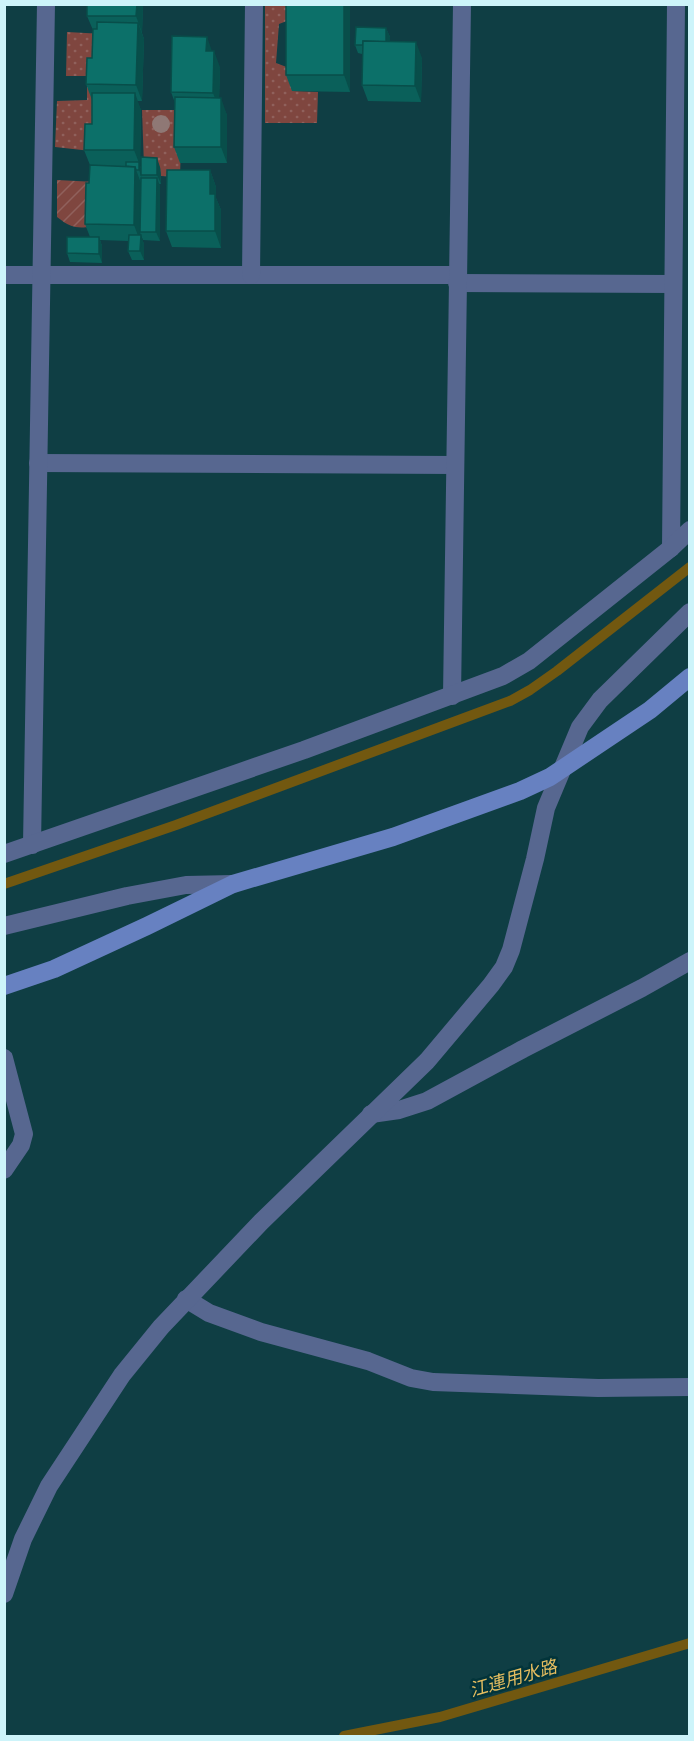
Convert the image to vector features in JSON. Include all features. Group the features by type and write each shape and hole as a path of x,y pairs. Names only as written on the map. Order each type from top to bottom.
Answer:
{"street":[{"path":"32,845 46,4"},
{"path":"251,275 254,4"},
{"path":"452,696 462,4"},
{"path":"671,548 676,4"},
{"path":"4,275 251,275 674,284"},
{"path":"38,463 455,465"},
{"path":"4,854 304,750 503,676 529,661 671,548 690,530"},
{"path":"6,1587 23,1539 49,1486 122,1375 186,1299 261,1222 427,1061 504,967 511,950 546,808 580,727 600,700 690,612"},
{"path":"4,986 64,964 233,884 393,837 520,791 561,770 650,710 690,677"},
{"path":"4,926 186,885 233,884"},
{"path":"371,1114 399,1110 427,1101 690,961"},
{"path":"4,1058 24,1134 21,1145 4,1170"},
{"path":"186,1299 209,1313 261,1332 368,1361 411,1378 433,1382 598,1388 690,1387"}],"shaded area":[{"path":"265,5 292,5 292,19 279,24 276,63 292,69 292,91 318,92 317,123 265,123"},
{"path":"67,32 104,34 100,100 91,151 55,147 57,101 87,100 87,76 66,76"},
{"path":"142,110 182,110 180,177 161,176 160,167 144,166"},
{"path":"57,180 96,182 91,227 73,227 57,217"}],"building":[{"path":"87,4 137,4 136,16 87,16"},
{"path":"286,4 344,4 344,75 286,75"},
{"path":"97,22 138,23 136,85 86,84 87,58 92,58 93,29 97,29"},
{"path":"356,27 386,28 386,42 363,41 363,45 355,45"},
{"path":"172,36 207,37 206,51 214,51 213,93 171,92"},
{"path":"363,41 416,42 415,86 362,85"},
{"path":"92,93 135,93 134,150 84,150 85,124 92,124"},
{"path":"175,97 221,98 221,147 174,147"},
{"path":"141,157 157,158 157,175 141,175"},
{"path":"126,162 139,162 139,170 126,166"},
{"path":"90,165 135,167 134,225 85,224 86,183 89,183"},
{"path":"167,170 210,170 210,194 215,194 215,231 166,231"},
{"path":"141,178 157,178 156,232 140,232"},
{"path":"129,235 141,235 140,251 128,251"},
{"path":"67,237 99,237 99,254 67,253"}],"waterway":[{"path":"4,884 176,825 510,701 557,671 690,567"},
{"name":"江連用水路","path":"344,1736 440,1717 690,1643"}]}
